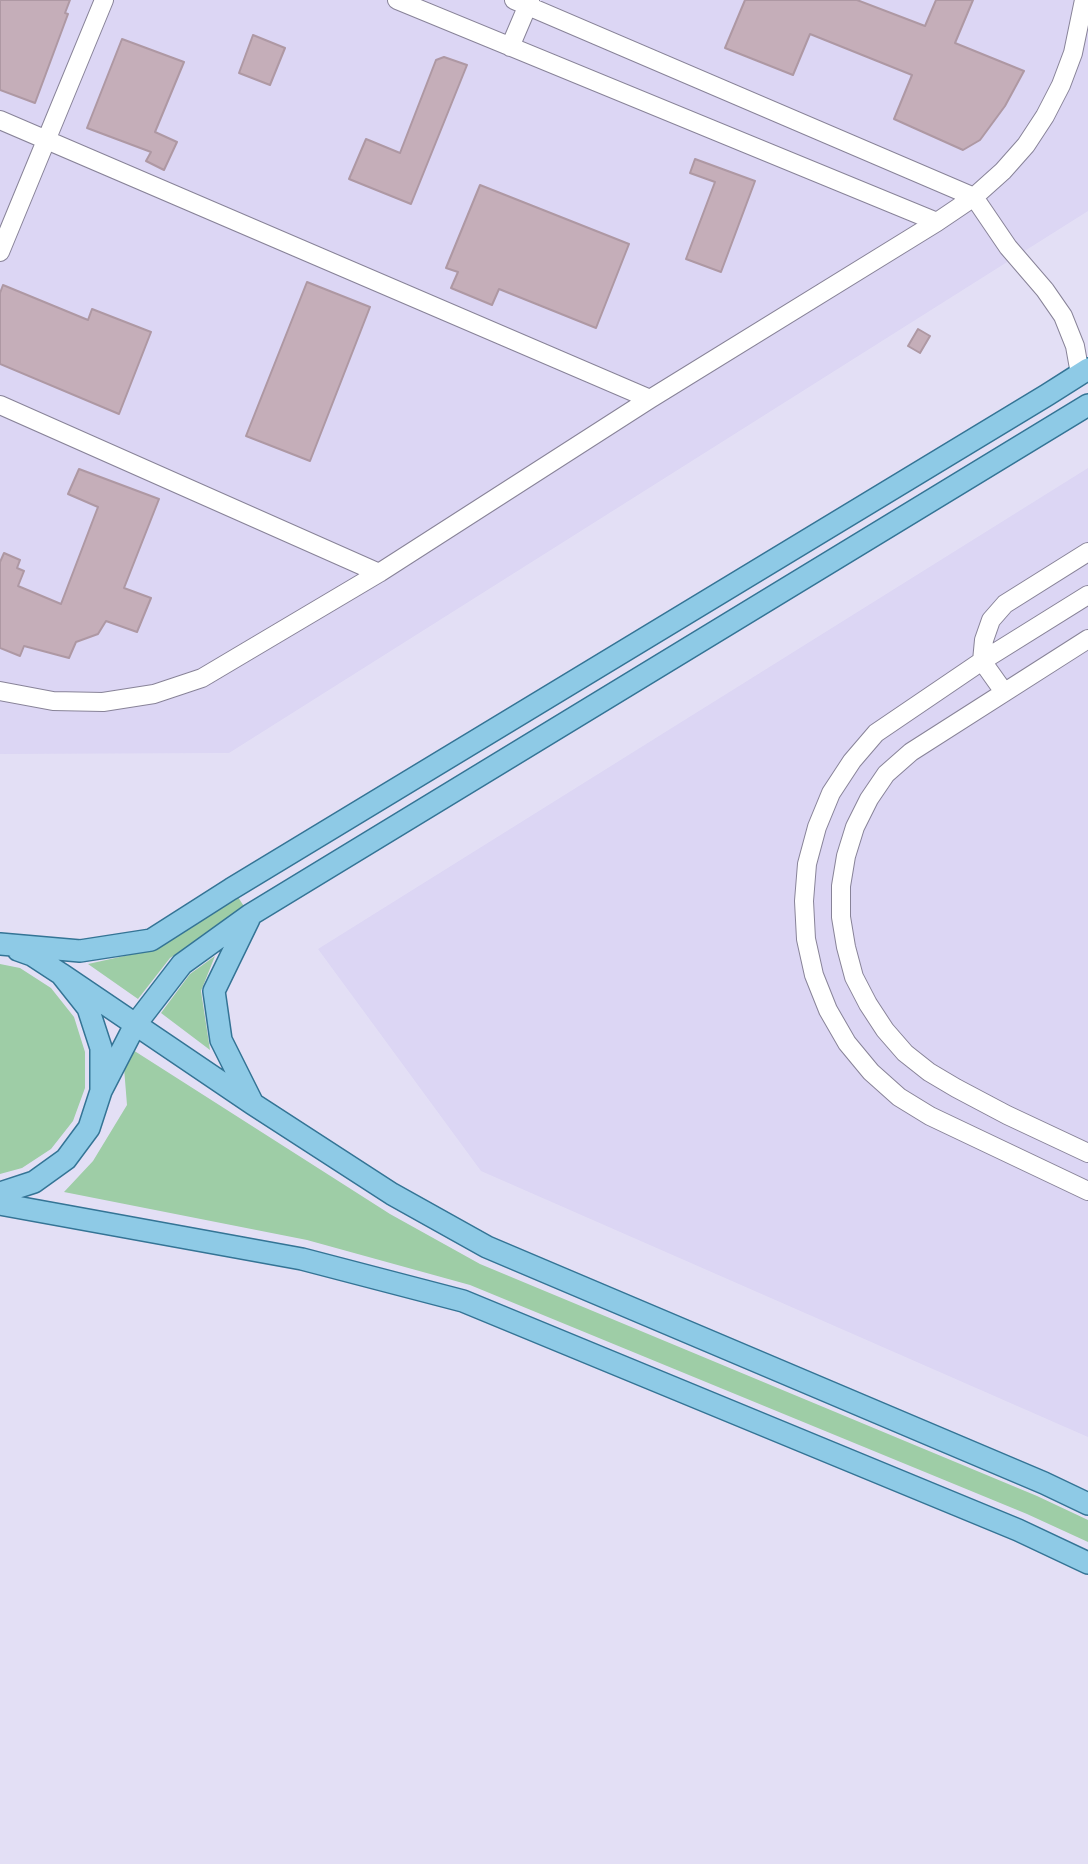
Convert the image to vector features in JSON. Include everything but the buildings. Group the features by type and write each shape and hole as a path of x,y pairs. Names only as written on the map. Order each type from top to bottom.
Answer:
{"main road":[{"path":"0,944 80,951 150,940 1084,371"},
{"path":"1047,395 1065,419"},
{"path":"0,1194 34,1182 66,1159 89,1128 101,1091 135,1025 182,964 250,915 1088,405"},
{"path":"250,915 214,991 221,1040 253,1104"},
{"path":"0,944 33,955 253,1104 392,1194 486,1247 1088,1504"},
{"path":"61,974 88,1008 102,1048 101,1091"},
{"path":"0,1203 302,1259 463,1301 1018,1530 1088,1563"}],"street":[{"path":"0,251 104,0"},
{"path":"397,0 937,222"},
{"path":"0,691 27,698 78,702 129,699 202,678 379,573 650,399 937,222 974,197 1003,171 1026,145 1061,85 1073,53 1084,0"},
{"path":"510,47 524,2 974,197 1007,247 1045,289 1059,309 1084,371"},
{"path":"0,120 650,399"},
{"path":"0,405 379,573"},
{"path":"1004,692 982,661 987,630 997,611 1088,552"},
{"path":"1088,595 982,661 876,733 852,761 831,793 821,816 807,863 804,901 806,939 814,975 828,1010 847,1042 871,1072 899,1097 930,1116 1088,1191"},
{"path":"1088,639 911,752 886,774 855,827 841,886 841,917 854,977 884,1030 905,1053 956,1088 1088,1153"}],"shaded area":[{"path":"0,0 1088,0 1088,211 229,753 0,754"},
{"path":"1088,468 1088,1437 481,1171 318,949"}],"green space":[{"path":"238,897 245,908 170,958 138,999 88,964 156,949"},
{"path":"215,956 201,991 210,1050 161,1013 190,974"},
{"path":"0,964 20,968 51,988 74,1017 85,1052 85,1088 73,1121 51,1149 22,1168 0,1174"},
{"path":"122,1043 390,1214 480,1264 1037,1496 1088,1520 1088,1542 1027,1514 470,1285 307,1240 64,1192 93,1161 127,1105"}]}
